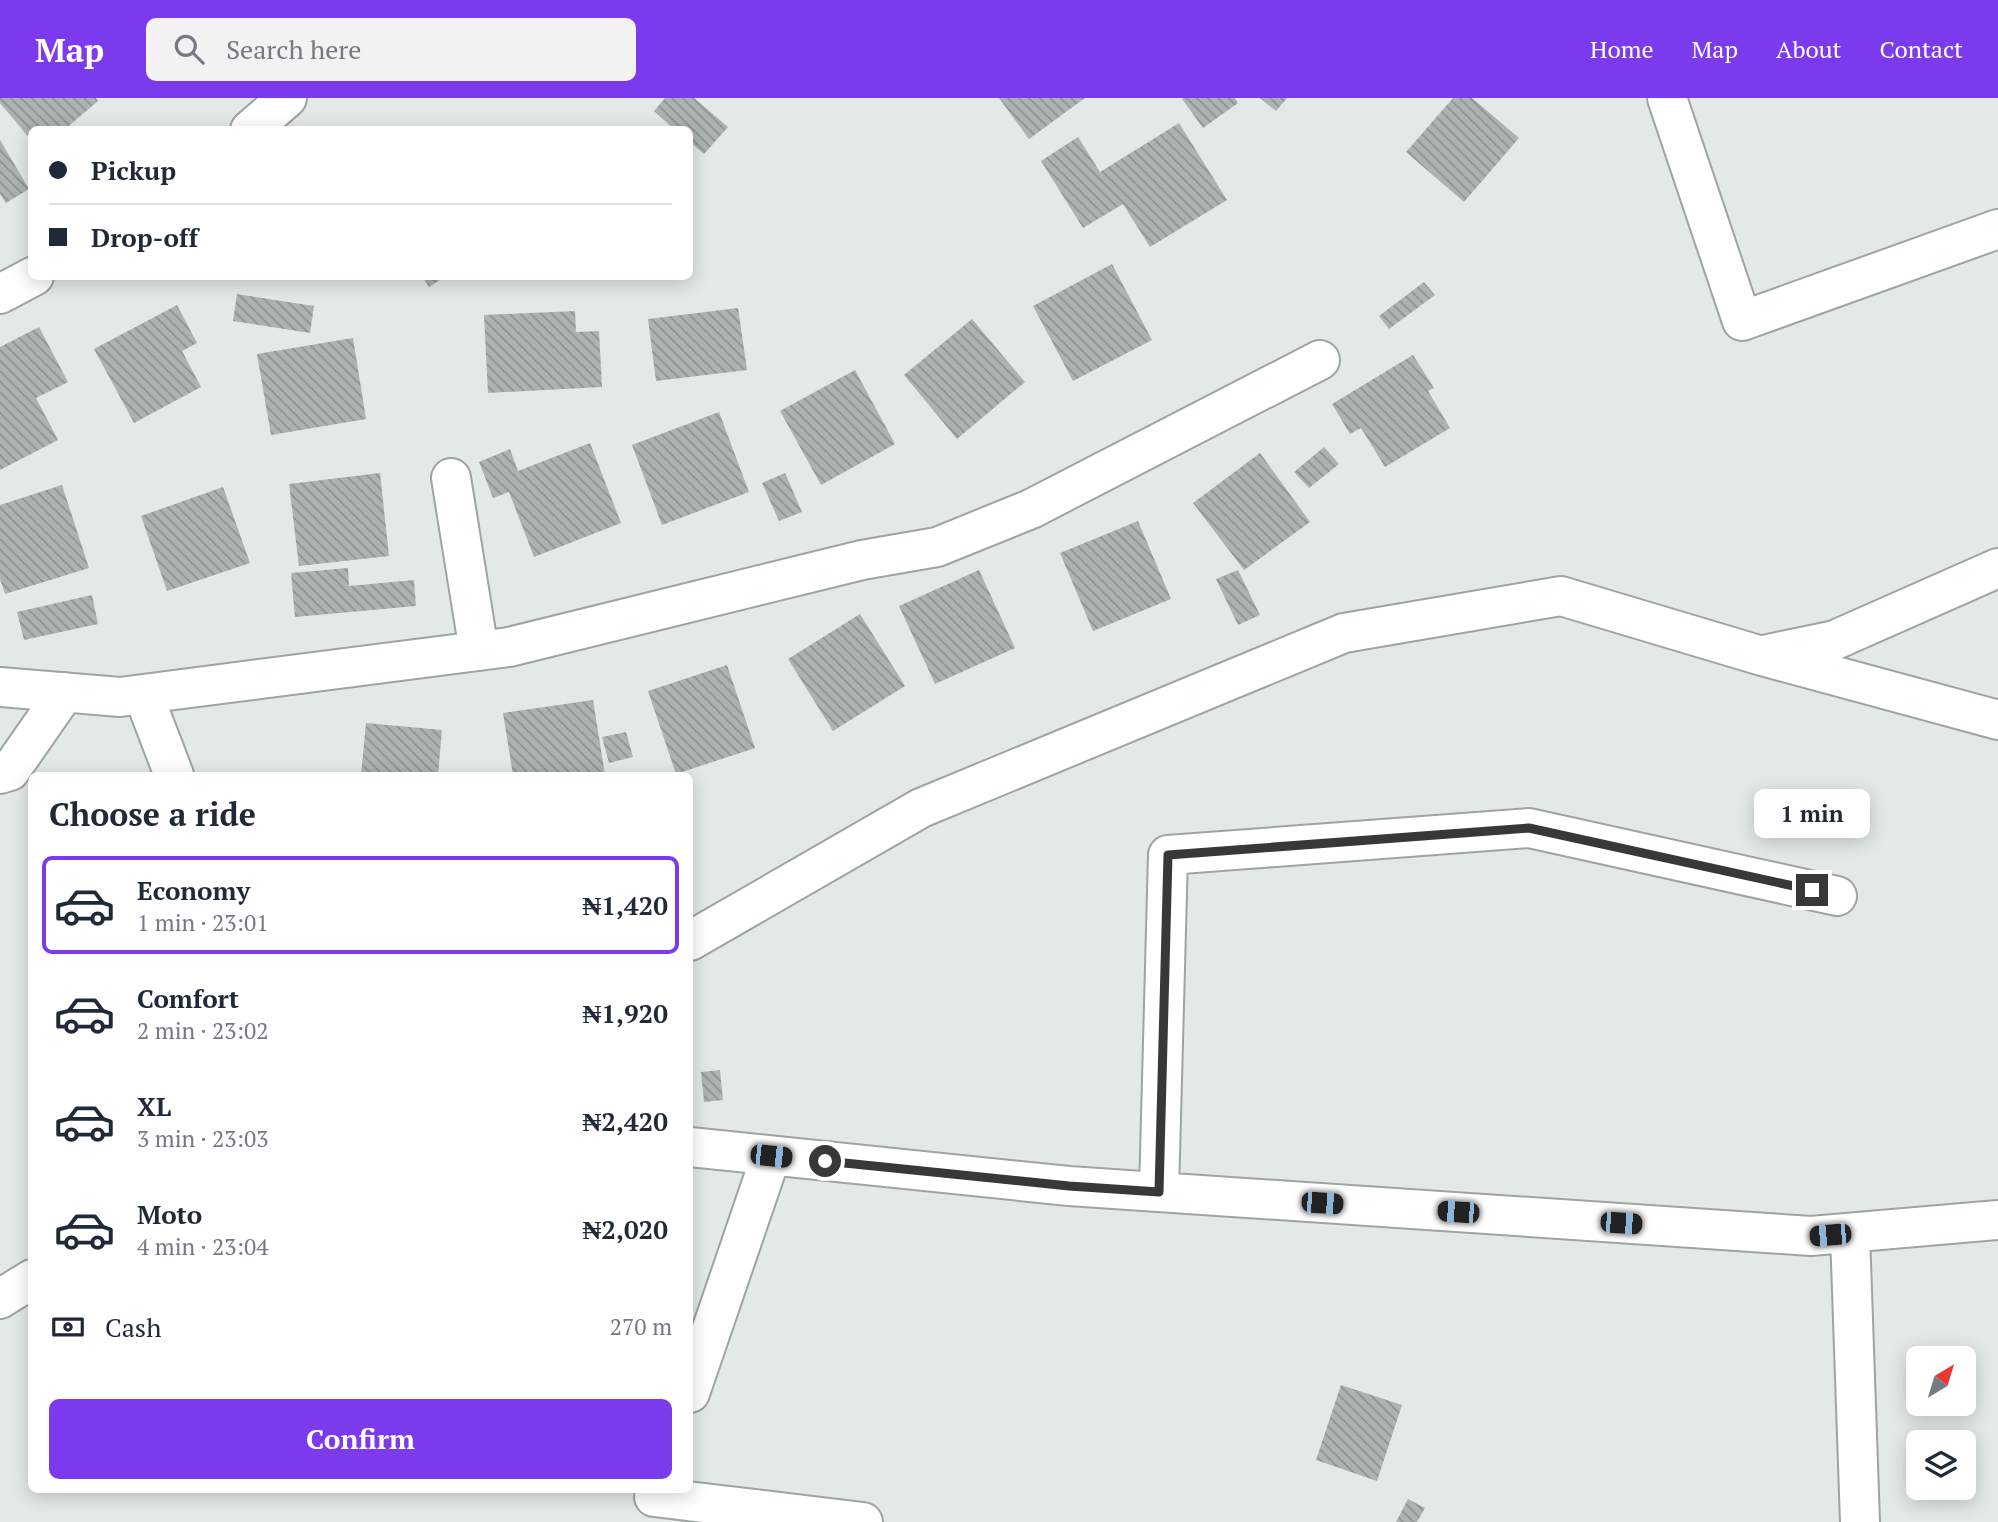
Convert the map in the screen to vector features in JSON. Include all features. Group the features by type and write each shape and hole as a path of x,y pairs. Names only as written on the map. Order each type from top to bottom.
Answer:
{"street":[{"path":"254,126 287,98"},
{"path":"1667,98 1742,321 1998,229"},
{"path":"0,294 28,279"},
{"path":"0,687 120,697 509,647 862,560 937,547 1031,509 1320,359"},
{"path":"451,478 479,651"},
{"path":"1762,656 1835,640 1998,568"},
{"path":"693,939 921,808 1344,633 1561,596 1762,656 1998,720"},
{"path":"0,774 10,771 65,692"},
{"path":"142,694 173,772"},
{"path":"1159,1192 1168,855 1529,828 1837,896"},
{"path":"693,1147 1069,1186 1811,1236 1998,1220"},
{"path":"693,1384 771,1156"},
{"path":"1850,1233 1860,1522"},
{"path":"0,1298 28,1281"},
{"path":"655,1493 654,1497 863,1522"}],"building":[{"path":"0,98 96,98 98,101 69,126 28,126 28,136 0,103"},
{"path":"665,98 694,98 728,127 704,154 693,145 693,126 671,126 654,111"},
{"path":"999,98 1085,98 1029,139"},
{"path":"1235,98 1238,103 1203,128 1182,99"},
{"path":"1260,98 1287,98 1276,111"},
{"path":"1453,98 1472,98 1519,138 1464,202 1406,152"},
{"path":"1179,123 1227,200 1150,247 1123,204 1083,228 1041,161 1078,137 1100,172"},
{"path":"0,140 28,190 6,203 0,194"},
{"path":"1112,264 1152,340 1073,381 1033,306"},
{"path":"425,280 440,280 429,287"},
{"path":"1424,282 1435,295 1389,329 1379,316"},
{"path":"237,294 314,306 310,333 233,321"},
{"path":"177,305 197,343 182,351 201,387 134,423 94,349"},
{"path":"738,308 747,370 656,381 648,319"},
{"path":"575,311 576,332 599,331 602,387 488,393 484,315"},
{"path":"972,319 1025,382 957,439 904,375"},
{"path":"39,327 68,382 36,398 58,440 0,470 0,347"},
{"path":"353,338 366,419 271,435 257,354"},
{"path":"1413,355 1434,388 1428,391 1450,428 1385,467 1361,428 1350,434 1332,404"},
{"path":"855,370 895,444 821,485 780,411"},
{"path":"719,412 749,492 662,525 632,445"},
{"path":"590,443 621,523 534,557 509,492 493,498 479,462 510,449 518,471"},
{"path":"1324,447 1339,464 1309,488 1294,472"},
{"path":"1260,453 1310,522 1244,570 1193,503"},
{"path":"380,473 389,556 299,566 289,484"},
{"path":"785,473 802,512 779,521 762,483"},
{"path":"62,485 89,568 5,594 0,579 0,505"},
{"path":"223,487 250,563 167,591 141,516"},
{"path":"1138,521 1171,599 1093,631 1060,553"},
{"path":"348,568 349,586 414,580 416,606 295,617 291,573"},
{"path":"979,570 1015,648 935,684 899,606"},
{"path":"1238,570 1260,615 1238,625 1216,579"},
{"path":"92,595 98,624 24,640 17,612"},
{"path":"860,614 905,686 833,731 788,659"},
{"path":"727,665 755,748 675,772 648,691"},
{"path":"593,700 605,772 513,772 503,713"},
{"path":"366,723 442,730 438,772 361,772"},
{"path":"626,732 633,757 609,763 602,737"},
{"path":"720,1070 723,1100 704,1102 701,1072"},
{"path":"1341,1385 1402,1405 1377,1481 1316,1460"},
{"path":"1408,1499 1425,1508 1417,1522 1396,1522"}],"route":[{"path":"825,1161 1069,1186 1159,1192 1168,855 1529,828 1812,890"}]}
